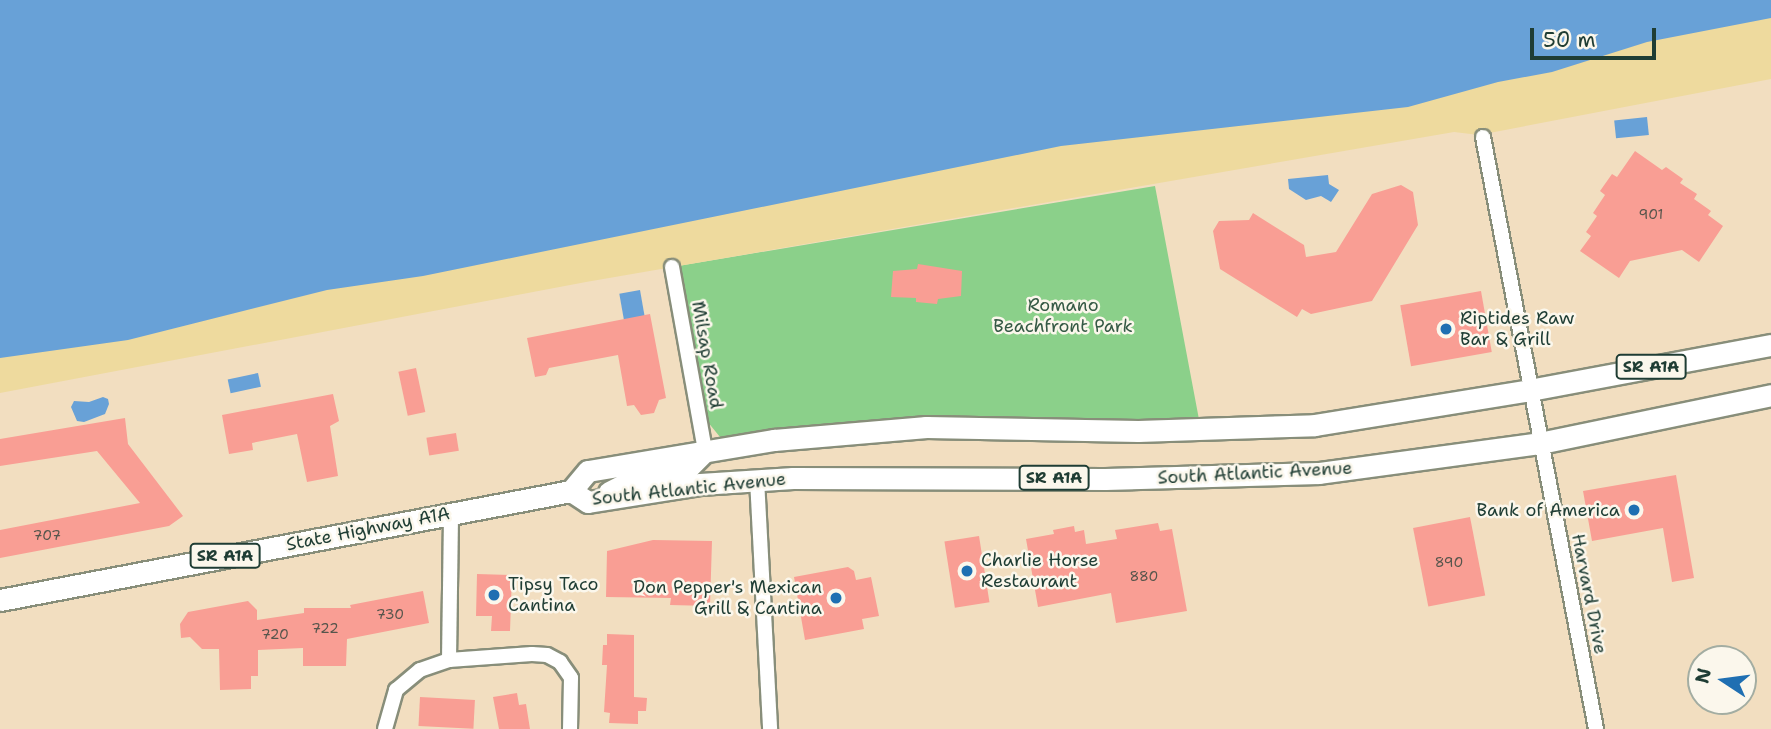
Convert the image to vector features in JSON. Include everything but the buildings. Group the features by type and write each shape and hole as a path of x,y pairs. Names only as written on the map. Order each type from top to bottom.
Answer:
{"main road":[{"name":"South Atlantic Avenue","path":"1771,345 1530,390 1315,425 1138,431 926,427 835,433 589,471 579,497 757,479 858,476 1105,479 1319,473 1540,443 1771,395"},
{"name":"State Highway A1A","path":"0,600 451,513 579,497"}],"street":[{"name":"Harvard Drive","path":"1483,136 1596,729"},
{"name":"Milsap Road","path":"672,267 705,451"},
{"path":"757,479 770,729"},
{"path":"449,660 451,513"},
{"path":"385,729 396,690 420,670 449,660 532,654 547,654 561,662 571,678 570,729"}],"green space":[{"name":"Romano Beachfront Park","path":"1155,186 1201,430 778,430 720,437 698,410 672,267"}],"sand":[{"path":"1771,0 1771,79 1479,135 1454,132 586,282 0,393 0,299"}],"water":[{"path":"0,0 1771,0 1771,18 1647,42 1552,72 1498,82 1408,107 1061,146 423,276 327,290 128,340 0,358"},
{"path":"1647,117 1649,135 1616,138 1614,120"},
{"path":"1328,175 1329,184 1339,190 1331,202 1321,196 1306,200 1289,189 1288,179"},
{"path":"640,290 646,323 625,327 619,294"},
{"path":"258,373 261,387 231,393 228,379"},
{"path":"103,397 108,399 109,404 105,414 84,422 77,421 71,407 74,401 89,402"}],"place":[{"name":"Riptides Raw Bar & Grill","path":"1446,329"},
{"name":"Bank of America","path":"1634,510"},
{"name":"Charlie Horse Restaurant","path":"967,571"},
{"name":"Tipsy Taco Cantina","path":"494,595"},
{"name":"Don Pepper's Mexican Grill & Cantina","path":"836,598"}]}
